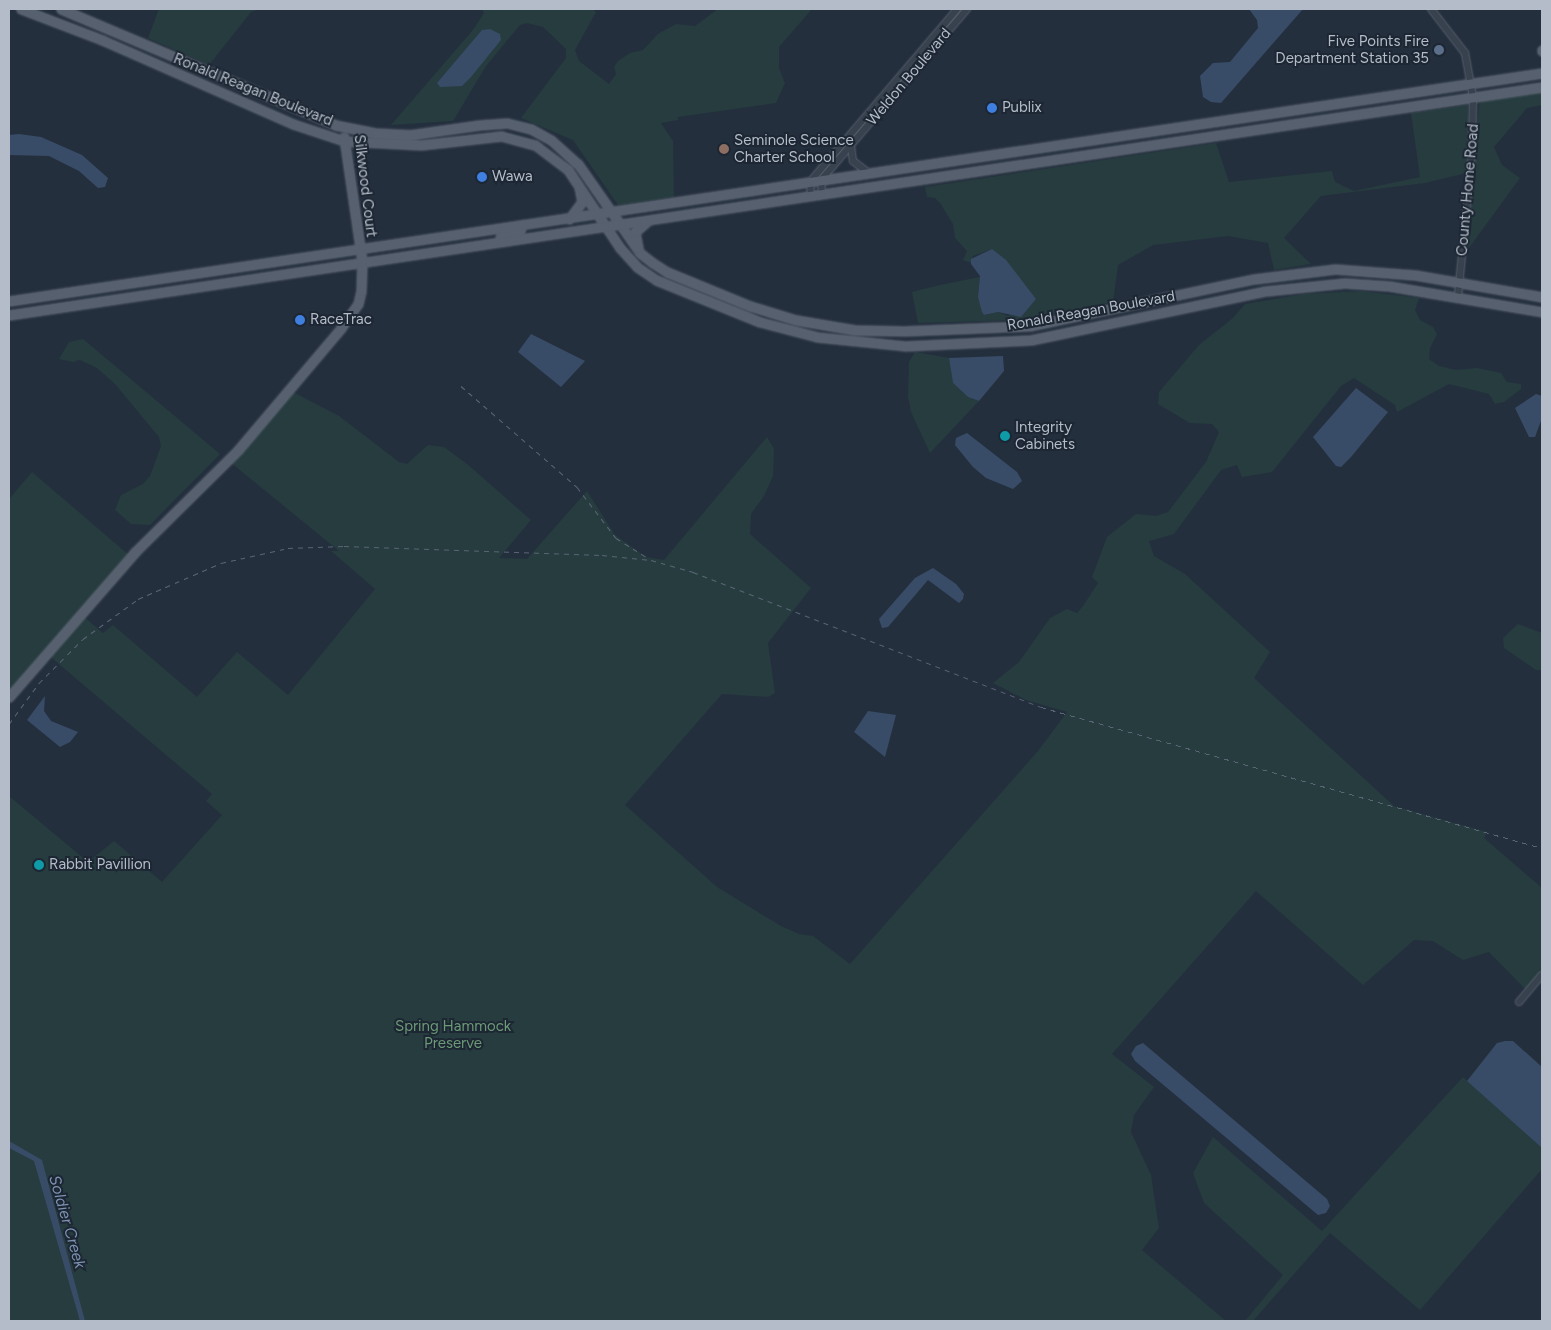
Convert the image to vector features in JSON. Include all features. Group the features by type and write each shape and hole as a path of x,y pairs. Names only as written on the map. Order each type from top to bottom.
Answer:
{"main road":[{"name":"Ronald Reagan Boulevard","path":"21,9 102,40 293,124 344,141 424,145 481,138 518,139 556,158 578,184 605,226 637,267 656,280 711,304 794,332 854,342 905,346 1031,340 1305,285 1389,286 1458,296 1542,312"},
{"name":"Ronald Reagan Boulevard","path":"61,9 307,114 344,126 409,135 507,123 531,129 551,140 578,164 640,253 667,272 750,306 796,320 855,330 973,330 1028,326 1297,272 1374,271 1460,281 1542,297"},
{"path":"9,301 1298,110 1540,72"},
{"path":"9,315 1542,87"},
{"path":"1311,121 1318,112 1348,107 1362,100"},
{"path":"1260,129 1296,118 1298,110"},
{"name":"Silkwood Court","path":"9,696 135,552 215,476 341,328 360,298 362,262 346,161 344,126"},
{"path":"424,145 429,136 460,128"},
{"path":"1095,154 1099,144 1130,138 1134,134"},
{"path":"346,161 350,152 362,143"},
{"path":"1040,162 1052,155 1071,152 1076,143"},
{"path":"920,180 930,174 966,168 974,158"},
{"path":"569,219 582,202 578,184"},
{"path":"640,253 635,232 650,220"},
{"path":"500,242 501,235 519,233 522,226"},
{"path":"198,287 206,277 237,272 238,268"},
{"path":"711,304 721,298 750,306"},
{"path":"21,300 23,313"}],"street":[{"name":"Weldon Boulevard","path":"810,182 957,9"},
{"name":"Weldon Boulevard","path":"821,180 968,9"},
{"name":"County Home Road","path":"1431,9 1465,53 1474,97 1472,153 1458,296"},
{"path":"871,109 878,114"},
{"path":"852,146 853,161 871,173"},
{"path":"821,180 822,194"},
{"path":"810,182 811,196"},
{"path":"1519,1002 1542,975"}],"green space":[{"path":"159,9 259,9 251,12 209,65 148,38"},
{"path":"482,9 593,9 596,12 575,50 579,61 609,84 616,74 614,67 618,61 630,53 643,50 658,34 676,24 695,26 718,9 812,9 779,47 779,68 785,83 776,103 678,117 678,120 661,123 673,141 674,197 618,205 573,140 521,118 566,58 566,49 543,27 527,23 520,25 486,66 453,121 391,125 472,31 484,13"},
{"path":"1542,92 1542,105 1527,108 1494,147 1502,165 1520,178 1466,252 1479,105 1483,100"},
{"path":"1468,105 1470,153 1466,173 1425,183 1321,196 1284,238 1311,264 1274,270 1268,243 1228,236 1153,245 1118,265 1113,302 1020,320 918,323 912,292 940,285 980,277 978,297 984,315 998,312 1008,316 1036,299 992,249 973,256 971,263 963,260 967,251 955,238 953,224 940,203 935,198 927,197 925,187 1216,143 1229,182 1332,171 1335,182 1354,191 1420,177 1411,113"},
{"name":"Spring Hammock Preserve","path":"1361,291 1419,298 1415,310 1420,320 1433,327 1437,334 1430,348 1429,359 1439,366 1456,370 1477,368 1501,373 1507,382 1521,384 1521,389 1504,402 1495,404 1489,394 1449,384 1397,412 1395,405 1354,378 1341,386 1272,472 1242,477 1237,465 1221,470 1174,534 1149,541 1154,556 1185,574 1270,652 1254,678 1394,806 1487,832 1484,838 1542,888 1542,971 1526,990 1489,952 1463,960 1433,941 1414,940 1363,985 1256,891 1112,1054 1154,1087 1134,1115 1131,1132 1151,1175 1159,1228 1142,1250 1226,1321 9,1321 9,796 88,862 114,841 162,882 222,815 206,801 212,794 46,653 82,615 103,633 113,625 197,697 237,652 288,695 375,589 331,551 339,551 230,462 293,392 339,416 399,462 407,464 428,445 444,447 467,464 531,520 499,558 527,559 587,491 615,535 646,557 664,560 767,437 774,449 773,476 764,496 751,514 750,534 811,588 768,643 775,693 768,697 722,694 625,805 717,887 781,926 799,934 813,936 850,964 1038,751 1067,712 1026,700 993,683 1019,662 1050,618 1067,609 1077,613 1083,606 1098,583 1092,577 1107,537 1136,514 1156,516 1168,512 1206,462 1219,432 1212,424 1190,423 1158,404 1159,392 1199,345 1233,318 1245,304 1304,294"},
{"path":"83,339 220,454 150,525 131,524 115,510 121,495 143,484 150,476 161,446 159,437 115,384 97,368 80,360 73,362 59,359 69,342"},
{"path":"915,352 949,358 953,383 968,397 979,401 930,453 911,412 908,397 909,362"},
{"path":"32,472 129,555 9,693 9,499"},
{"path":"1518,624 1542,633 1542,670 1536,670 1504,648 1503,638"},
{"path":"1463,1077 1542,1148 1542,1169 1420,1310 1330,1233 1253,1321 1245,1321 1283,1275 1204,1203 1193,1173 1213,1137 1322,1231"}],"water":[{"path":"1249,9 1303,9 1221,103 1211,102 1203,97 1200,76 1213,63 1230,62 1258,28 1257,20"},
{"path":"490,29 500,34 501,40 471,77 462,86 440,87 437,83 482,30"},
{"path":"19,134 41,137 82,155 108,178 105,187 98,188 79,171 49,156 9,155 9,135"},
{"path":"992,249 1006,260 1036,299 1021,317 998,312 984,315 982,312 978,297 980,276 971,264 971,259"},
{"path":"531,334 585,361 561,387 518,352"},
{"path":"1003,356 1004,371 979,401 968,397 953,383 949,358"},
{"path":"1356,388 1388,412 1351,457 1341,467 1336,466 1313,437"},
{"path":"1536,394 1542,396 1542,418 1535,437 1529,437 1515,408"},
{"path":"967,433 1017,472 1022,481 1013,489 986,478 973,467 955,445 956,438"},
{"path":"933,568 956,584 964,594 963,599 959,603 928,580 888,627 882,628 879,619 915,578"},
{"path":"45,696 44,711 51,721 78,732 70,742 60,747 27,720"},
{"path":"868,711 896,715 885,757 854,732"},
{"path":"1513,1041 1542,1067 1542,1148 1467,1081 1497,1043"},
{"path":"1143,1043 1327,1199 1330,1206 1326,1213 1318,1215 1135,1061 1131,1054 1136,1046"},
{"path":"9,1141 42,1160 85,1321 80,1321 34,1161 9,1148"}],"railway":[{"path":"461,386 577,487 616,538 647,557"},
{"path":"9,724 39,683 83,639 138,599 221,563 288,548 344,546 602,555 651,560 693,572 1041,707 1542,848"}],"place":[{"name":"Five Points Fire Department Station 35","path":"1439,50"},
{"name":"Publix","path":"992,108"},
{"name":"Seminole Science Charter School","path":"724,149"},
{"name":"Wawa","path":"482,177"},
{"name":"RaceTrac","path":"300,320"},
{"name":"Integrity Cabinets","path":"1005,436"},
{"name":"Rabbit Pavillion","path":"39,865"}],"water label":[{"name":"Soldier Creek","path":"67,1222"}]}
